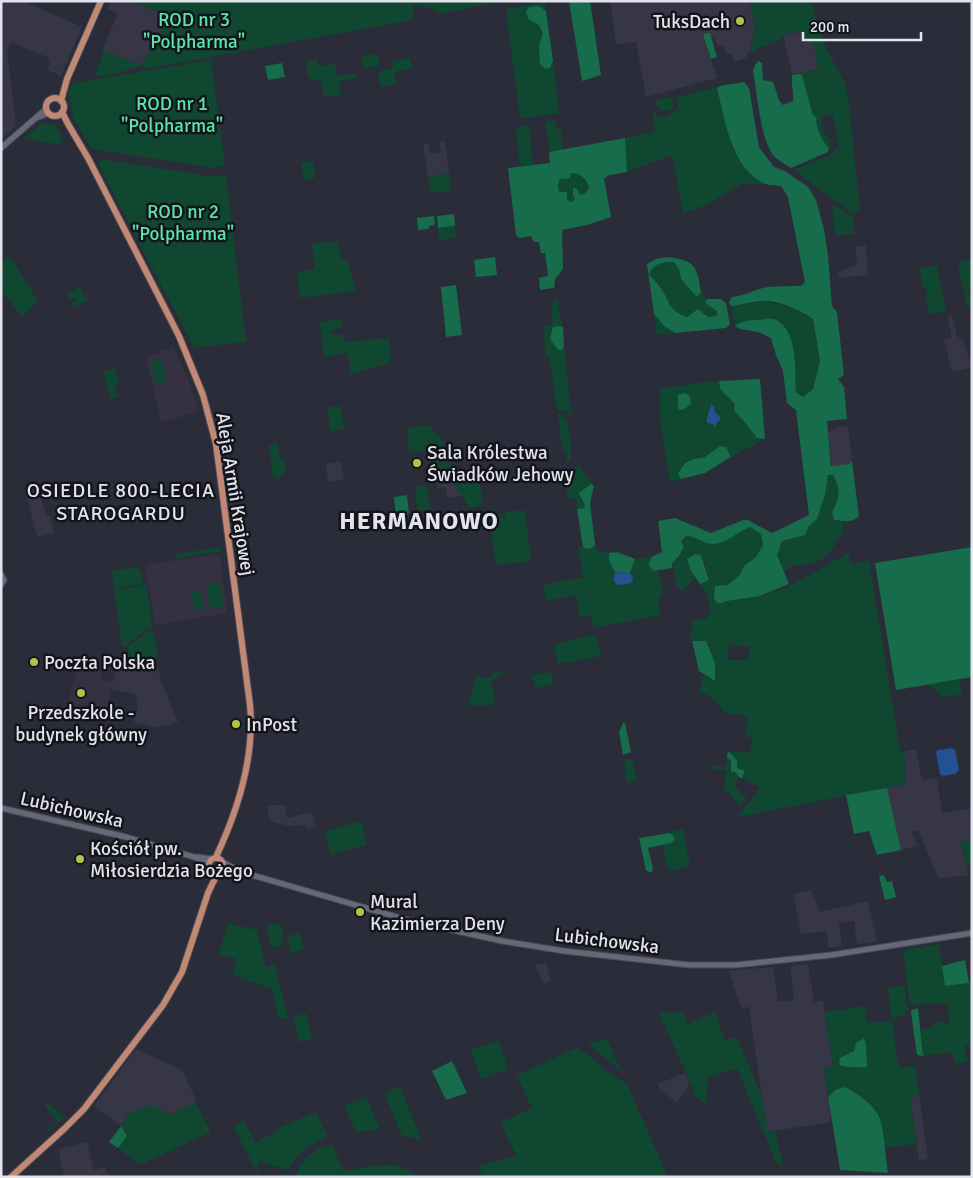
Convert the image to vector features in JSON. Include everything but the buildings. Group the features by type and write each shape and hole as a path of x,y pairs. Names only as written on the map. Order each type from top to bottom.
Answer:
{"main road":[{"path":"58,100 101,1"},
{"path":"58,100 64,107 60,114 53,116 48,111 48,102 58,100"},
{"name":"Aleja Armii Krajowej","path":"11,1177 84,1109 174,988 186,961 226,836 247,767 250,747 251,720 216,444 204,395 179,336 88,158 60,114"}],"street":[{"path":"1,148 36,118 48,111"},
{"path":"1,574 4,580 1,585"},
{"name":"Lubichowska","path":"1,808 126,837 411,921 493,939 564,951 689,965 736,965 831,955 972,933"}],"shaded area":[{"path":"1,1 28,1 27,3 82,27 61,76 48,70 49,58 11,42 7,51 16,126 1,139"},
{"path":"110,1 131,1 162,14 164,28 143,63 134,63 102,50 118,13 108,9"},
{"path":"610,1 750,1 755,29 750,51 747,52 747,58 734,62 732,53 727,55 724,47 718,46 714,38 711,39 710,33 703,35 717,78 646,97 636,42 616,44"},
{"path":"815,29 835,67 792,74 783,35"},
{"path":"445,141 449,173 428,177 423,144 428,143 431,154 441,152 439,142"},
{"path":"866,245 868,275 839,278 838,272 857,265 855,247"},
{"path":"952,315 957,336 964,342 969,359 972,359 972,367 952,372 944,340 952,337 947,316"},
{"path":"173,347 187,376 199,412 161,422 146,357"},
{"path":"848,426 852,461 849,464 832,466 828,431 836,430 836,427"},
{"path":"341,462 344,480 328,482 326,464"},
{"path":"452,465 455,488 462,496 447,498 446,487 437,488 436,479 441,471 446,470"},
{"path":"38,487 46,516 50,516 54,533 37,537 25,490"},
{"path":"217,554 220,557 227,613 155,625 145,565"},
{"path":"134,661 134,663 150,661 151,668 158,667 161,681 178,722 157,728 134,722 138,707 135,694 111,689 115,671 114,663"},
{"path":"99,666 102,681 113,681 106,714 67,704 77,671"},
{"path":"916,749 922,780 937,778 942,813 970,809 972,811 972,840 961,842 968,875 939,879 918,830 911,831 918,846 901,850 887,788 906,784 904,752"},
{"path":"285,805 287,818 312,812 316,827 306,829 305,825 289,826 273,822 270,820 267,806"},
{"path":"811,890 820,912 868,901 877,942 857,944 854,921 839,923 842,946 829,948 826,931 801,934 793,894"},
{"path":"546,963 551,981 543,983 535,965"},
{"path":"808,964 814,1002 823,1001 833,1066 824,1068 831,1122 767,1132 749,1007 741,1008 729,971 773,967 778,1002 794,1000 790,966"},
{"path":"136,1049 182,1070 196,1103 170,1115 129,1113 121,1126 94,1106"},
{"path":"685,1073 690,1084 677,1103 660,1090 657,1084"},
{"path":"919,1094 928,1159 919,1160 910,1096"},
{"path":"87,1142 94,1170 105,1167 111,1177 64,1177 58,1149"}],"green space":[{"name":"ROD nr 3 \"Polpharma\"","path":"131,1 498,2 439,14 434,9 414,5 412,20 145,69 143,64 112,75 100,76 95,74 105,51 134,63 143,63 164,28 162,14"},
{"path":"569,1 590,1 601,75 582,81"},
{"path":"750,1 811,1 826,48 845,83 849,103 860,208 858,211 852,213 796,172 796,169 834,153 834,148 839,147 833,115 821,117 824,133 829,137 831,148 829,148 823,141 817,126 816,117 813,115 802,75 792,75 818,70 813,39 803,40 801,31 783,35 784,37 780,40 750,54 755,29"},
{"path":"545,2 546,11 538,6 539,25 543,34 539,45 550,68 553,61 559,113 520,119 506,9"},
{"path":"539,6 546,11 553,61 550,68 545,69 540,64 539,45 543,34 539,25 528,19 526,11 530,7"},
{"path":"710,33 717,57 711,59 703,35"},
{"path":"378,54 380,66 363,68 361,56"},
{"path":"410,58 412,69 394,72 396,84 380,87 378,74 393,68 393,61"},
{"name":"ROD nr 1 \"Polpharma\"","path":"211,60 225,166 214,168 98,150 90,147 73,117 68,90 74,83"},
{"path":"317,60 319,66 335,64 337,76 356,74 357,78 339,82 341,95 324,97 321,81 309,78 306,62"},
{"path":"758,61 762,63 763,80 773,82 779,100 783,105 793,101 792,75 802,75 813,115 816,117 818,130 829,148 828,152 791,168 774,156 766,140 760,116 753,71"},
{"path":"282,63 285,77 268,80 265,66"},
{"path":"744,82 749,88 759,147 774,167 785,171 808,187 816,200 824,229 832,306 837,312 844,375 838,379 844,387 847,419 827,421 831,466 849,464 852,461 859,516 851,521 834,520 832,512 837,502 838,490 833,475 828,475 825,495 817,519 809,526 805,535 782,541 777,555 789,584 760,596 718,604 714,599 715,586 728,585 739,576 744,566 756,557 763,545 761,534 750,527 727,540 713,544 686,536 681,541 684,547 672,563 672,568 654,571 649,566 650,560 662,552 658,521 675,518 711,533 743,520 748,520 772,533 809,515 796,410 787,403 783,371 771,338 758,332 740,329 735,326 747,321 768,319 776,320 783,325 792,342 794,352 796,392 803,397 813,389 820,361 813,319 791,307 772,301 731,306 729,302 732,297 764,288 801,286 805,282 788,197 781,186 766,184 754,177 737,156 731,142 717,88"},
{"path":"720,86 717,88 733,149 751,175 767,184 741,184 709,204 683,213 672,155 627,172 625,138 655,132 653,111 655,110 659,117 668,116 678,108 678,98 681,96"},
{"path":"668,97 673,99 673,107 670,111 662,111 656,105 656,101"},
{"path":"555,120 556,129 561,129 563,149 549,152 546,122"},
{"path":"42,123 55,125 64,140 61,139 60,144 57,144 23,139"},
{"path":"529,125 533,165 520,166 516,128"},
{"path":"625,138 627,172 609,175 604,179 611,217 587,225 562,230 563,269 555,279 554,289 540,290 539,278 548,276 545,253 541,253 539,242 534,242 531,236 519,238 516,235 508,168 550,163 549,152","holes":["571,174 577,174 586,180 589,188 580,195 577,189 573,188 575,198 572,202 567,200 566,192 559,192 558,185 560,179 570,178"]},
{"name":"ROD nr 2 \"Polpharma\"","path":"101,159 208,176 226,175 246,342 194,348 98,164"},
{"path":"311,161 314,163 315,178 304,180 301,163"},
{"path":"449,173 451,191 431,193 428,177"},
{"path":"574,173 584,179 589,188 580,195 572,191 575,198 572,202 559,192 558,185 560,179"},
{"path":"832,203 854,218 854,234 835,236"},
{"path":"454,214 455,226 438,228 437,216"},
{"path":"434,216 435,225 429,226 429,229 418,230 417,218"},
{"path":"455,226 456,238 439,240 438,228"},
{"path":"337,241 342,259 347,260 356,291 300,298 297,272 315,269 312,244"},
{"path":"10,256 38,302 22,316 1,291 1,262"},
{"path":"495,257 497,275 476,277 474,260"},
{"path":"667,257 689,262 693,266 698,276 701,292 697,297 681,279 679,269 674,262 656,265 649,274 659,285 670,305 676,312 687,317 698,309 708,317 717,316 717,311 705,303 707,299 721,299 726,303 730,324 726,328 675,333 664,326 654,314 647,264 656,259"},
{"path":"972,259 972,286 968,287 970,299 972,299 972,308 967,307 958,265 959,262"},
{"path":"662,262 674,262 679,269 681,279 697,296 701,292 707,299 705,303 717,311 717,316 708,317 698,309 687,317 676,312 659,285 649,274 653,267"},
{"path":"937,266 946,311 930,314 928,312 926,287 923,287 919,268"},
{"path":"456,285 462,335 446,337 441,287"},
{"path":"80,287 87,300 74,307 71,304 76,301 74,297 69,299 66,294"},
{"path":"556,297 563,327 559,326 562,350 564,347 572,419 567,411 557,410 549,355 545,355 544,326 553,324 551,308"},
{"path":"766,301 796,309 813,319 820,361 813,389 803,397 796,392 796,381 775,320 740,322 735,326 731,306"},
{"path":"654,314 663,325 675,333 657,335"},
{"path":"342,319 342,328 331,329 332,335 343,335 345,342 389,338 391,360 389,363 350,374 348,353 324,357 320,322"},
{"path":"553,327 563,327 564,347 562,350 558,350 550,339"},
{"path":"161,359 167,381 156,384 150,362"},
{"path":"115,368 119,382 115,384 118,397 111,399 103,372"},
{"path":"760,379 765,439 757,438 734,411 735,404 720,389 719,381"},
{"path":"719,381 720,389 735,404 734,411 757,438 765,439 731,457 726,447 720,446 705,457 685,463 679,474 681,479 670,483 660,420 660,389"},
{"path":"684,393 690,396 691,404 683,410 678,409 678,395"},
{"path":"341,406 344,429 330,431 327,407"},
{"path":"558,413 563,416 568,426 570,461 567,461 566,450 562,450"},
{"path":"429,425 444,442 446,460 452,465 446,470 440,471 432,462 430,451 409,453 407,428"},
{"path":"278,443 280,458 284,458 286,470 277,480 276,476 273,477 269,444"},
{"path":"720,446 726,447 731,457 705,473 681,479 678,474 685,463 705,457"},
{"path":"579,465 594,486 590,485 580,498 584,501 586,508 577,509 576,498 568,499 565,474 573,474 574,469 578,468"},
{"path":"828,475 833,475 837,485 838,498 832,513 834,520 843,522 843,533 826,557 810,564 792,565 784,572 777,555 782,541 805,535 809,526 817,519 825,495"},
{"path":"479,479 483,506 468,508 466,501 454,483"},
{"path":"591,484 594,486 590,503 595,544 592,548 586,549 583,547 577,509 585,508 579,493"},
{"path":"422,485 430,493 427,492 428,499 431,500 428,500 429,506 432,509 418,511 415,492 418,486"},
{"path":"407,495 409,513 396,516 394,497"},
{"path":"523,510 525,512 531,558 527,562 496,565 488,514 501,513 501,518 506,517 505,512"},
{"path":"750,527 761,534 763,545 756,557 744,566 739,576 728,585 715,586 714,599 718,604 772,593 849,553 849,561 852,564 869,561 900,750 904,752 906,784 738,817 760,787 742,778 745,771 737,768 737,764 728,751 750,753 753,739 745,736 748,720 743,715 724,713 714,700 708,695 699,692 704,675 714,681 715,670 706,641 692,641 689,634 693,630 691,622 707,618 711,612 707,594 700,584 709,580 701,555 695,554 691,571 695,577 683,591 677,587 672,563 684,547 681,541 685,536 692,536 701,541 729,539","holes":["729,644 750,647 748,660 728,660"]},
{"path":"595,544 598,552 609,553 609,560 615,572 614,576 633,577 630,573 635,559 652,556 649,559 654,571 658,571 663,591 658,601 661,615 594,628 590,615 580,617 576,595 546,601 543,585 583,577 578,547 592,548"},
{"path":"221,547 222,551 174,559 176,554"},
{"path":"972,547 972,677 896,690 875,563"},
{"path":"617,552 635,559 630,573 615,572 609,560 609,553"},
{"path":"696,554 701,555 709,580 700,584 691,571 687,559"},
{"path":"135,567 141,571 143,584 114,589 112,571"},
{"path":"220,582 224,606 210,608 206,584"},
{"path":"146,585 152,627 132,640 127,646 122,646 114,590"},
{"path":"201,591 204,609 194,610 191,592"},
{"path":"152,629 158,651 156,659 127,659 129,645"},
{"path":"596,634 601,656 558,664 554,644"},
{"path":"692,641 706,641 715,663 715,681 699,671"},
{"path":"499,670 504,674 491,681 495,700 492,705 468,705 476,678 479,675 485,679"},
{"path":"551,672 553,684 536,688 531,675"},
{"path":"959,679 962,694 940,698 939,691 926,685"},
{"path":"623,723 625,723 631,752 623,755 619,732"},
{"path":"728,751 737,760 737,768 745,771 742,778 735,772 731,772 731,760 727,758"},
{"path":"727,758 731,760 730,769 739,777 734,786 747,799 739,806 728,791 724,794 726,770 709,769 709,766 726,767"},
{"path":"624,759 632,759 637,781 627,783"},
{"path":"887,788 901,850 877,855 869,831 854,834 846,795"},
{"path":"362,821 366,845 330,854 325,831"},
{"path":"683,829 690,866 668,871 663,845 672,843 674,836 669,832"},
{"path":"669,833 674,836 672,843 648,848 653,868 652,872 649,872 646,870 639,838"},
{"path":"972,840 972,865 966,866 961,842"},
{"path":"884,875 887,882 892,881 896,897 885,900 879,876"},
{"path":"228,923 257,930 266,967 275,965 288,1018 279,1020 272,989 232,975 237,959 218,954"},
{"path":"280,923 284,937 281,938 283,945 271,948 266,926"},
{"path":"300,933 304,950 290,953 288,936"},
{"path":"939,944 945,986 972,982 972,1053 969,1045 965,1045 966,1056 969,1060 964,1063 956,1063 952,1052 923,1056 921,1028 932,1027 935,1023 943,1021 944,1024 950,1023 947,1003 910,1005 903,950"},
{"path":"965,960 969,983 945,986 942,966"},
{"path":"904,985 908,1011 892,1021 888,988"},
{"path":"865,1006 867,1023 892,1021 899,1068 915,1066 919,1094 910,1096 916,1144 885,1148 880,1118 835,1090 828,1097 824,1068 833,1066 825,1012"},
{"path":"918,1008 923,1056 917,1055 911,1012"},
{"path":"683,1012 688,1024 715,1012 725,1040 737,1037 763,1099 767,1132 775,1131 783,1165 776,1163 737,1068 708,1078 706,1104 694,1095 695,1093 659,1013"},
{"path":"306,1013 312,1039 299,1042 293,1017"},
{"path":"607,1038 621,1071 588,1044"},
{"path":"864,1038 867,1067 839,1065 840,1058 854,1051 856,1043"},
{"path":"499,1041 508,1069 481,1079 471,1049"},
{"path":"576,1048 581,1049 605,1070 627,1084 668,1177 483,1177 478,1166 517,1156 500,1123 532,1108 518,1078 515,1076"},
{"path":"452,1061 467,1093 446,1100 432,1071"},
{"path":"400,1087 422,1141 402,1136 384,1093"},
{"path":"845,1087 865,1100 880,1119 888,1173 840,1170 828,1097 835,1090"},
{"path":"366,1097 380,1129 356,1132 344,1106"},
{"path":"46,1102 65,1117 45,1134 57,1121 45,1106"},
{"path":"196,1103 211,1132 142,1164 137,1163 118,1148 127,1137 121,1126 129,1113 152,1105 170,1115"},
{"path":"316,1112 328,1137 299,1154 288,1171 260,1161 257,1173 234,1127 244,1120 255,1143 279,1128"},
{"path":"121,1126 127,1136 118,1148 109,1142"},
{"path":"331,1144 344,1171 392,1165 409,1171 415,1177 295,1177 308,1156 318,1149"}],"water":[{"path":"711,404 721,418 716,424 716,428 713,424 707,423"},
{"path":"615,572 630,573 633,577 632,582 617,585 614,581"},
{"path":"952,748 955,750 959,770 955,774 943,776 940,774 936,752"}],"place":[{"name":"TuksDach","path":"740,21"},
{"name":"Sala Królestwa Świadków Jehowy","path":"417,463"},
{"name":"Poczta Polska","path":"34,662"},
{"name":"Przedszkole - budynek główny","path":"81,693"},
{"name":"InPost","path":"236,724"},
{"name":"Kościół pw. Miłosierdzia Bożego","path":"80,859"},
{"name":"Mural Kazimierza Deny","path":"360,912"}],"district":[{"name":"OSIEDLE 800-LECIA STAROGARDU","path":"121,502"},
{"name":"HERMANOWO","path":"419,521"}]}
